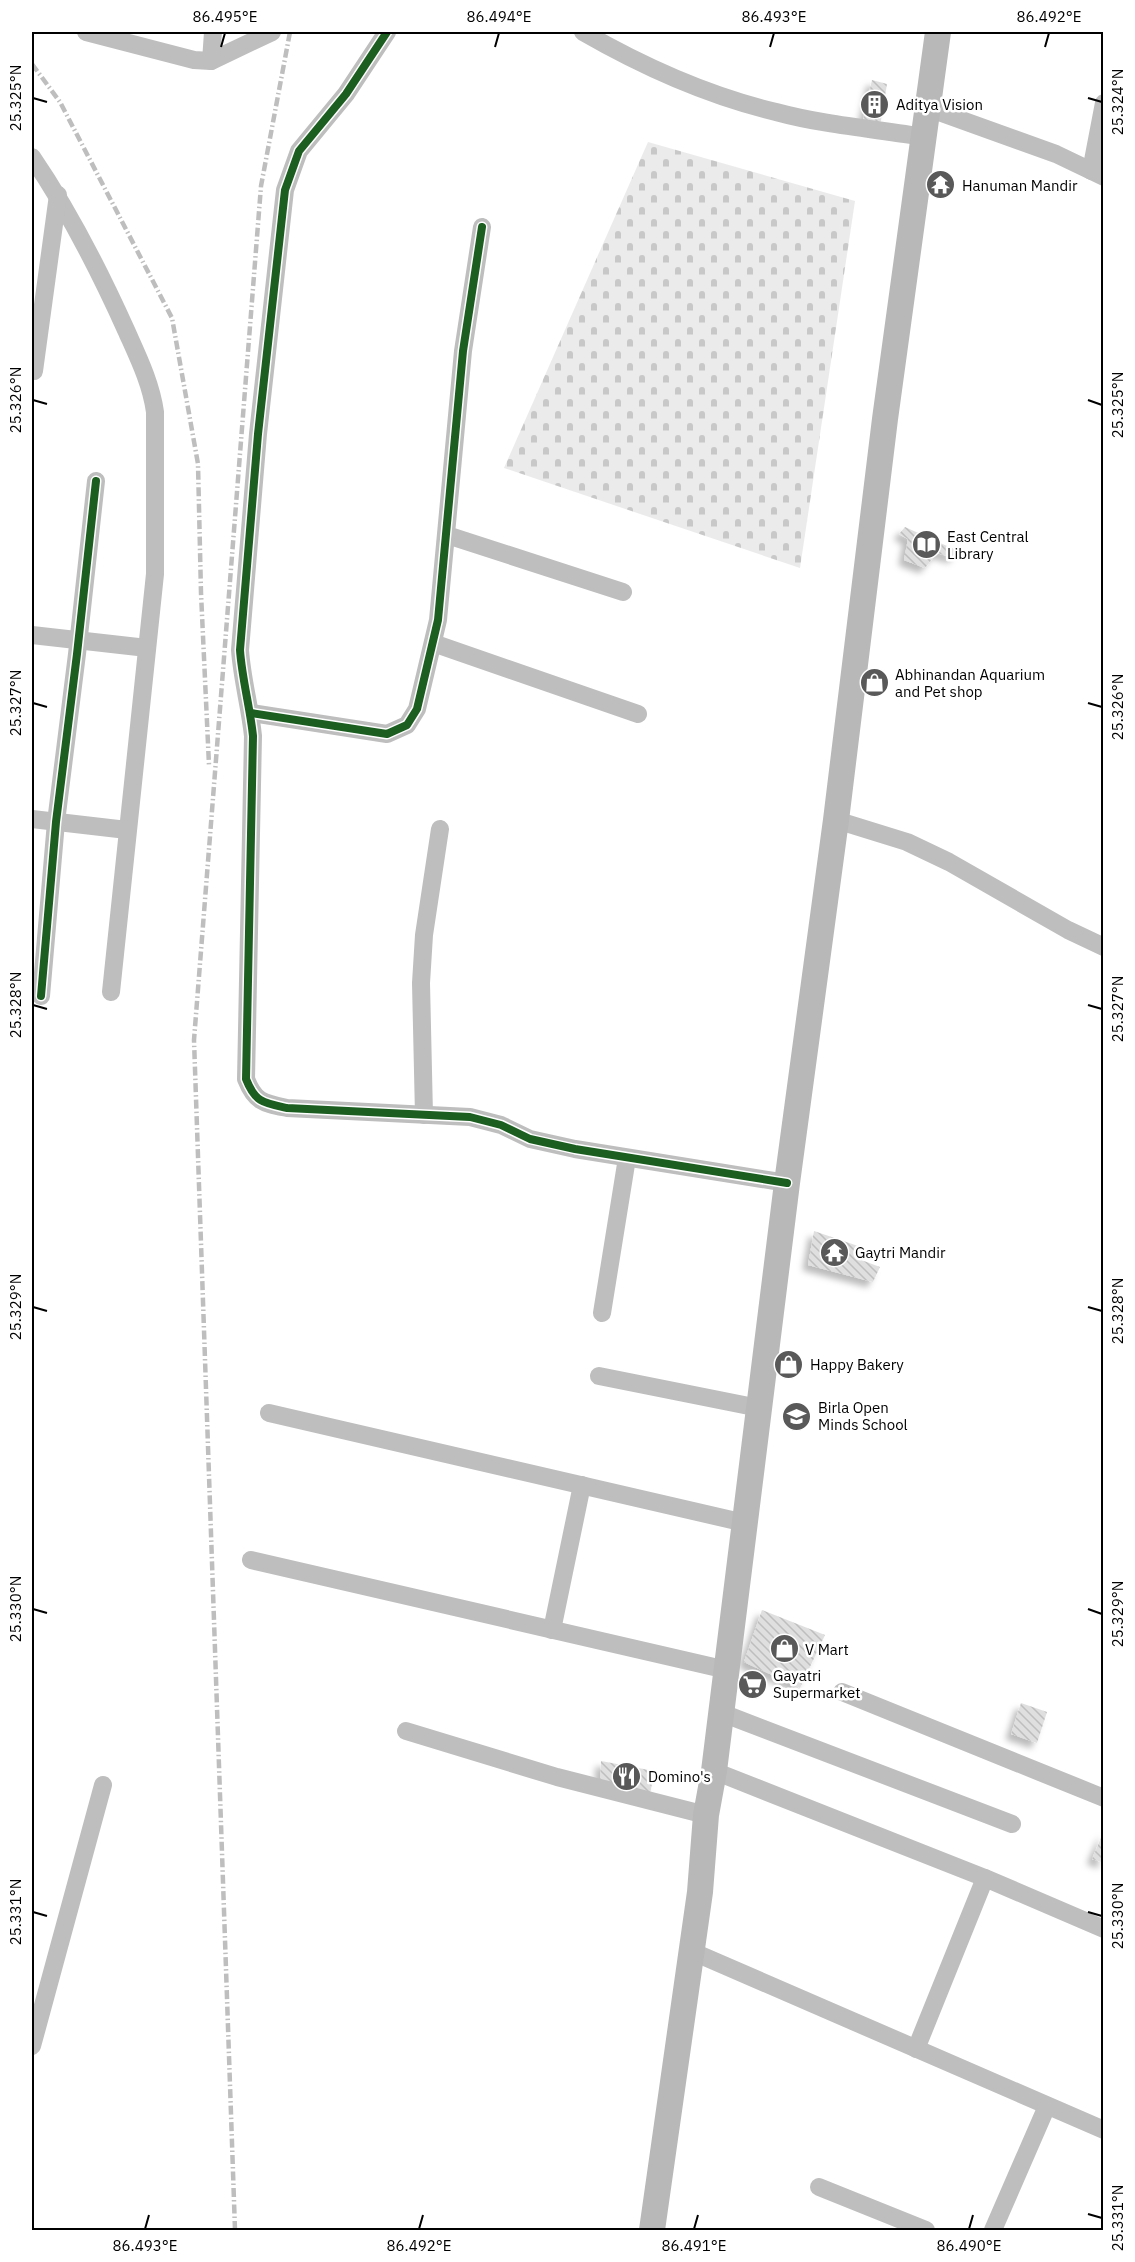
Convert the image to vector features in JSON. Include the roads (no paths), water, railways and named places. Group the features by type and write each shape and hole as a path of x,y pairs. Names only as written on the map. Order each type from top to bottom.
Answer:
{"main road":[{"path":"652,2230 700,1892 706,1815 722,1713 885,419 938,32"}],"street":[{"path":"86,32 194,60 211,61 272,32"},
{"path":"211,61 213,32"},
{"path":"387,32 346,94 299,151 285,190 258,434 240,650 241,676 251,713 253,736 246,1079 252,1094 264,1103 287,1108 478,1118 501,1125 531,1139 627,1158 787,1183"},
{"path":"583,32 686,82 747,104 820,121 924,136"},
{"path":"928,108 1056,154 1097,174 1104,103"},
{"path":"32,157 58,195 106,285 152,390 155,412 155,574 111,992"},
{"path":"33,371 58,195"},
{"path":"251,713 387,734 407,724 417,709 438,620 463,351 482,227"},
{"path":"41,996 56,822 96,481"},
{"path":"447,535 623,592"},
{"path":"32,635 147,648"},
{"path":"433,643 638,714"},
{"path":"32,819 127,830"},
{"path":"836,820 907,842 949,862 1068,930 1104,947"},
{"path":"424,1115 422,971 424,935 440,829"},
{"path":"602,1313 627,1158"},
{"path":"599,1376 759,1408"},
{"path":"268,1413 745,1523"},
{"path":"552,1630 582,1485"},
{"path":"251,1560 727,1671"},
{"path":"843,1692 1104,1798"},
{"path":"722,1713 1012,1824"},
{"path":"406,1731 557,1777 706,1815"},
{"path":"714,1772 985,1878 1104,1929"},
{"path":"32,2046 103,1785"},
{"path":"916,2049 985,1878"},
{"path":"691,1951 1104,2130"},
{"path":"993,2230 1047,2106"},
{"path":"819,2187 926,2230"}],"railway":[{"path":"235,2230 194,1040 261,186 290,32"},
{"path":"32,64 60,102 172,318 198,464 209,765"}],"place":[{"name":"Aditya Vision","path":"875,104"},
{"name":"Hanuman Mandir","path":"941,185"},
{"name":"East Central Library","path":"926,545"},
{"name":"Abhinandan Aquarium and Pet shop","path":"874,683"},
{"name":"Gaytri Mandir","path":"834,1252"},
{"name":"Happy Bakery","path":"789,1364"},
{"name":"Birla Open Minds School","path":"797,1416"},
{"name":"V Mart","path":"784,1649"},
{"name":"Gayatri Supermarket","path":"752,1684"},
{"name":"Domino's","path":"627,1776"}]}
